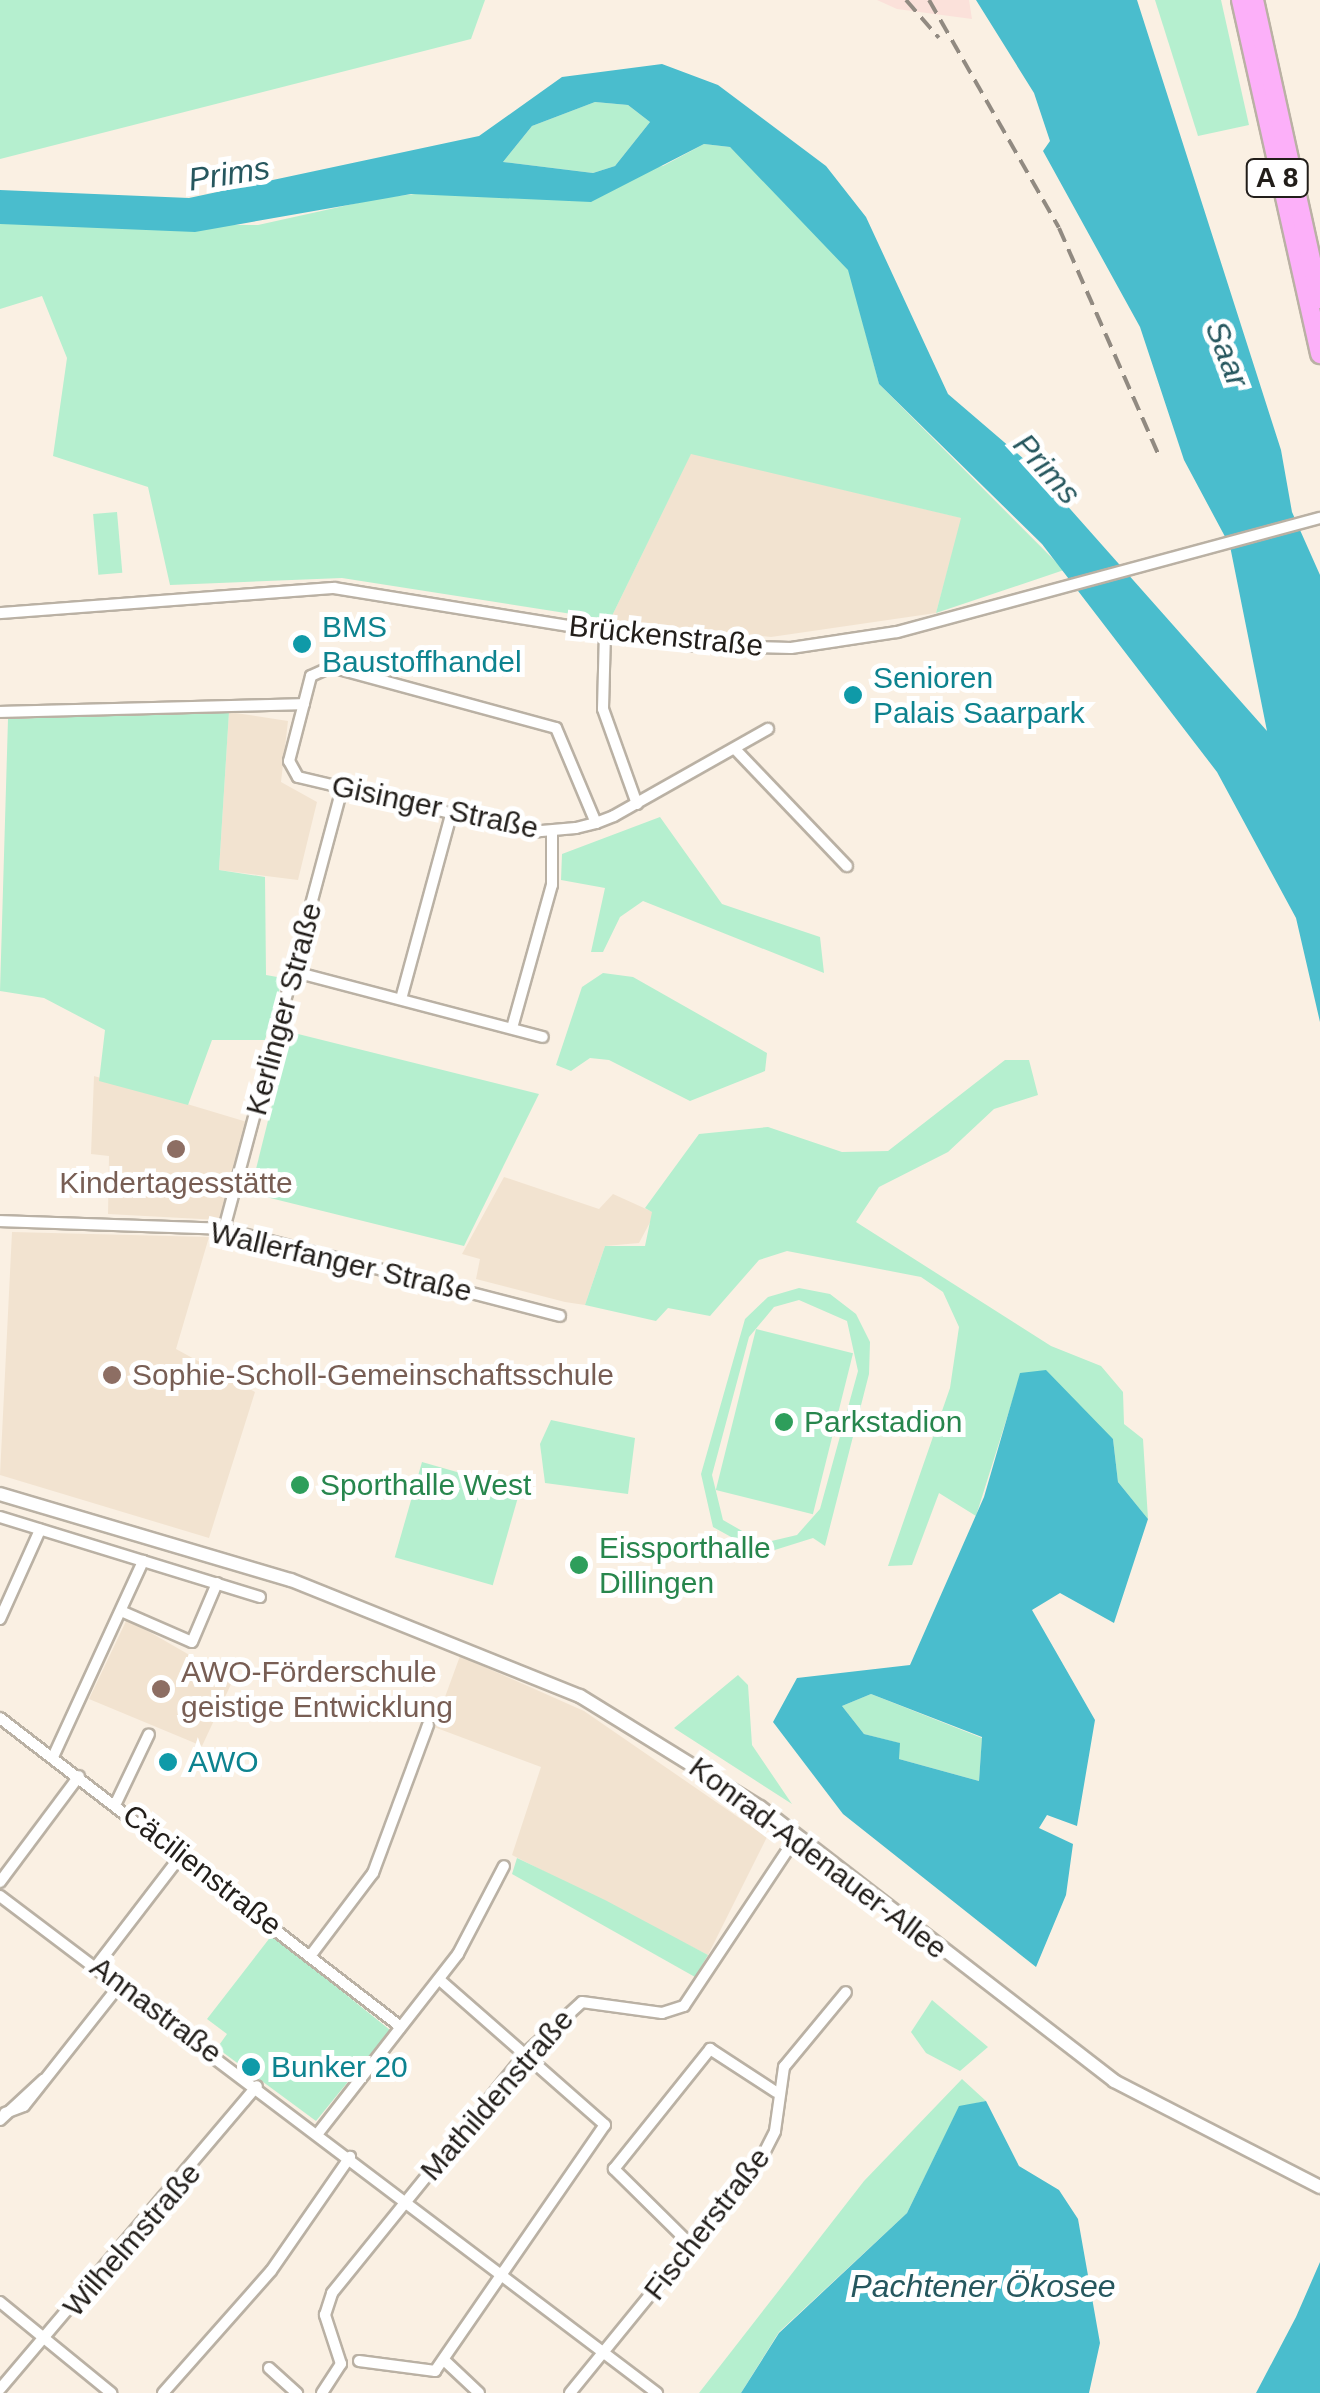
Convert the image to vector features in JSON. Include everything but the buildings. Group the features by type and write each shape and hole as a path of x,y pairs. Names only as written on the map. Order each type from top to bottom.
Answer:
{"highway":[{"name":"A 8","path":"1241,0 1320,354"},
{"name":"A 8","path":"1254,0 1320,299"}],"street":[{"name":"Brückenstraße","path":"0,613 334,588 717,647 821,646 1320,518"},
{"path":"605,632 604,708 637,804"},
{"path":"0,712 304,704 322,666 547,724 572,748 596,824"},
{"name":"Gisinger Straße","path":"304,704 290,770 342,788 451,814 552,832 596,824 768,729"},
{"path":"735,749 846,866"},
{"name":"Kerlinger Straße","path":"224,1229 342,788"},
{"path":"401,999 451,814"},
{"path":"512,1028 552,884 552,832"},
{"path":"294,972 543,1038"},
{"name":"Wallerfanger Straße","path":"0,1221 224,1229 560,1316"},
{"name":"Konrad-Adenauer-Allee","path":"0,1494 291,1580 502,1659 676,1751 798,1836 1049,2036 1205,2134 1320,2188"},
{"path":"0,1517 260,1597"},
{"path":"0,1618 40,1530"},
{"path":"53,1757 143,1561"},
{"path":"121,1611 192,1642 217,1583"},
{"name":"Cäcilienstraße","path":"0,1718 183,1853 400,2027"},
{"path":"311,1955 373,1873 428,1725"},
{"path":"116,1803 149,1734"},
{"path":"0,1882 79,1776"},
{"name":"Mathildenstraße","path":"322,2393 341,2364 326,2304 527,2052 582,2002 662,2013 684,2006 764,1896 798,1836"},
{"path":"98,1965 183,1853"},
{"path":"319,2132 438,1980 504,1866"},
{"name":"Annastraße","path":"0,1896 121,1982 657,2393"},
{"path":"359,2361 425,2374 444,2360 592,2148 605,2121 438,1980"},
{"path":"3,2116 44,2080 121,1982"},
{"name":"Fischerstraße","path":"570,2393 608,2352 687,2241 769,2146 776,2092 784,2067 846,1992"},
{"path":"687,2241 614,2169 710,2049 776,2092"},
{"name":"Wilhelmstraße","path":"0,2388 257,2086"},
{"path":"163,2393 292,2244 350,2157"},
{"path":"0,2302 49,2335 111,2393"},
{"path":"444,2360 479,2393"},
{"path":"269,2368 296,2393"}],"shaded area":[{"path":"877,0 969,0 972,19 897,9"},
{"path":"691,453 962,518 936,613 771,637 610,620"},
{"path":"229,712 288,721 281,782 317,802 298,880 219,870"},
{"path":"94,1076 247,1122 219,1220 108,1214 109,1156 91,1154"},
{"path":"504,1177 599,1209 613,1194 655,1213 639,1243 605,1246 585,1305 565,1302 476,1279 480,1259 462,1254"},
{"name":"Sophie-Scholl-Gemeinschaftsschule","path":"12,1232 209,1237 176,1349 255,1392 209,1538 0,1475"},
{"name":"AWO-Förderschule geistige Entwicklung","path":"127,1619 233,1680 202,1746 89,1699"},
{"path":"460,1656 584,1711 767,1837 708,1955 512,1855 541,1767 434,1727"}],"green space":[{"path":"0,0 485,0 471,39 0,159"},
{"path":"1155,0 1221,0 1249,125 1198,136"},
{"path":"595,102 628,105 650,122 615,166 593,173 503,162 532,126"},
{"path":"704,144 730,147 820,232 849,270 879,384 1064,570 936,613 961,518 691,454 610,620 342,578 170,585 148,487 53,456 67,358 42,296 0,309 0,224 258,225 380,198 663,166"},
{"path":"117,512 122,573 98,575 93,514"},
{"path":"229,712 219,870 265,877 266,975 283,978 265,1040 212,1040 188,1105 99,1081 105,1030 44,998 0,991 8,719"},
{"path":"660,817 722,904 820,937 824,973 643,901 620,917 603,952 591,952 605,888 561,880 562,854"},
{"path":"603,973 633,977 767,1053 765,1071 690,1101 609,1060 590,1058 571,1071 556,1065 582,987"},
{"path":"290,1032 539,1094 464,1246 250,1193"},
{"path":"1005,1060 1029,1060 1038,1095 994,1109 948,1152 879,1187 856,1222 1051,1346 1101,1366 1123,1392 1124,1424 1143,1439 1148,1519 1118,1482 1113,1439 1021,1373 976,1516 939,1493 912,1565 888,1566 950,1388 959,1327 943,1292 921,1277 787,1251 759,1260 710,1316 668,1308 656,1321 585,1305 605,1246 645,1246 652,1212 645,1208 699,1134 768,1127 842,1152 888,1151"},
{"path":"799,1288 830,1294 856,1314 870,1342 869,1374 825,1546 813,1538 762,1554 713,1527 701,1474 745,1319 768,1297","holes":["799,1300 847,1321 858,1371 820,1509 797,1535 763,1543 723,1520 712,1475 749,1337 774,1307"]},
{"name":"Parkstadion","path":"756,1329 853,1353 813,1514 716,1490"},
{"path":"551,1420 635,1438 628,1494 545,1483 540,1444"},
{"path":"422,1462 520,1490 493,1585 395,1557"},
{"path":"738,1675 748,1685 752,1745 792,1804 674,1728"},
{"path":"871,1694 982,1738 979,1781 899,1759 899,1743 864,1734 842,1706"},
{"path":"517,1858 708,1955 695,1977 512,1874"},
{"path":"272,1935 390,2030 316,2121 217,2048 227,2034 207,2019"},
{"path":"932,2000 988,2047 960,2071 926,2053 911,2032"},
{"path":"962,2079 986,2101 959,2107 907,2213 779,2332 741,2393 699,2393 864,2181"}],"water":[{"name":"Saar","path":"976,0 1137,0 1281,450 1292,512 1320,575 1320,1022 1296,918 1217,772 1042,544 879,384 848,270 730,147 704,144 591,202 411,194 195,232 0,224 0,190 189,198 479,136 562,77 662,64 718,85 826,166 866,217 948,394 1032,466 1267,731 1230,546 1184,460 1140,327 1043,151 1050,141 1034,93","holes":["595,102 628,105 650,122 615,166 593,173 503,162 532,126"]},
{"path":"1046,1370 1113,1439 1118,1482 1148,1519 1114,1623 1060,1593 1032,1610 1095,1720 1077,1826 1047,1815 1039,1828 1073,1844 1066,1895 1036,1967 843,1814 773,1722 797,1678 910,1665 984,1497 1020,1373","holes":["871,1694 982,1737 979,1781 899,1759 900,1743 864,1734 842,1706"]},
{"name":"Pachtener Ökosee","path":"986,2101 1019,2166 1059,2190 1078,2219 1100,2343 1089,2393 741,2393 779,2333 907,2213 959,2106"},
{"path":"1320,2262 1320,2393 1256,2393 1296,2317"}],"railway":[{"path":"906,0 939,38"},
{"path":"929,0 1059,228 1160,458"}],"place":[{"name":"BMS Baustoffhandel","path":"302,644"},
{"name":"Senioren Palais Saarpark","path":"853,695"},
{"name":"Kindertagesstätte","path":"176,1149"},
{"name":"Sophie-Scholl-Gemeinschaftsschule","path":"112,1375"},
{"name":"Parkstadion","path":"784,1422"},
{"name":"Sporthalle West","path":"300,1485"},
{"name":"Eissporthalle Dillingen","path":"579,1565"},
{"name":"AWO-Förderschule geistige Entwicklung","path":"161,1689"},
{"name":"AWO","path":"168,1762"},
{"name":"Bunker 20","path":"251,2067"}],"water label":[{"name":"Prims","path":"229,174"},
{"name":"Prims","path":"1047,469"}]}
